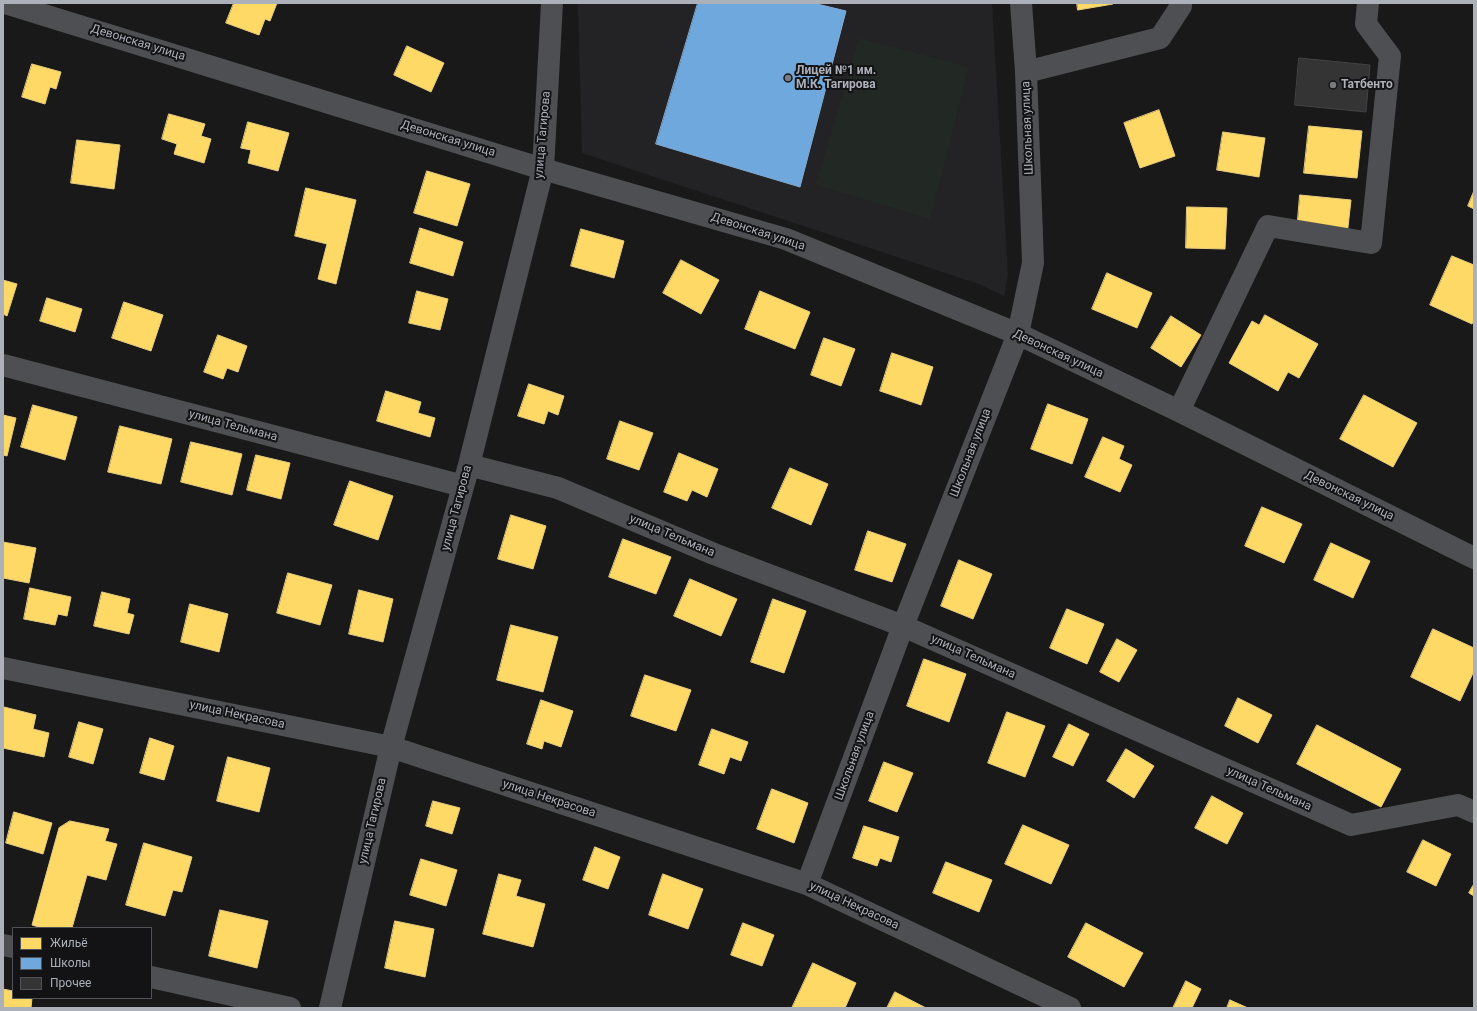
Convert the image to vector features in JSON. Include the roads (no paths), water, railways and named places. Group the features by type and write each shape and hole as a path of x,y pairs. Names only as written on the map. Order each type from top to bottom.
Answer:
{"street":[{"name":"Девонская улица","path":"5,3 543,169 786,239 1018,334 1179,411 1474,558"},
{"name":"улица Тагирова","path":"330,1008 391,747 469,465 543,169 552,3"},
{"name":"Школьная улица","path":"807,884 903,626 1018,334 1033,263 1026,72 1021,3"},
{"path":"1026,72 1160,38 1181,6 1181,3"},
{"path":"1179,411 1268,226 1371,243 1390,56 1366,24 1368,3"},
{"name":"улица Тельмана","path":"3,365 463,486"},
{"name":"улица Тельмана","path":"469,465 558,488 714,554 903,626 1351,825 1458,805 1474,812"},
{"name":"улица Некрасова","path":"3,668 391,747 807,884 1070,1008"},
{"path":"152,977 290,1008"}],"place":[{"name":"Лицей №1 им. М.К. Тагирова","path":"788,78"},
{"name":"Татбенто","path":"1333,85"}]}
